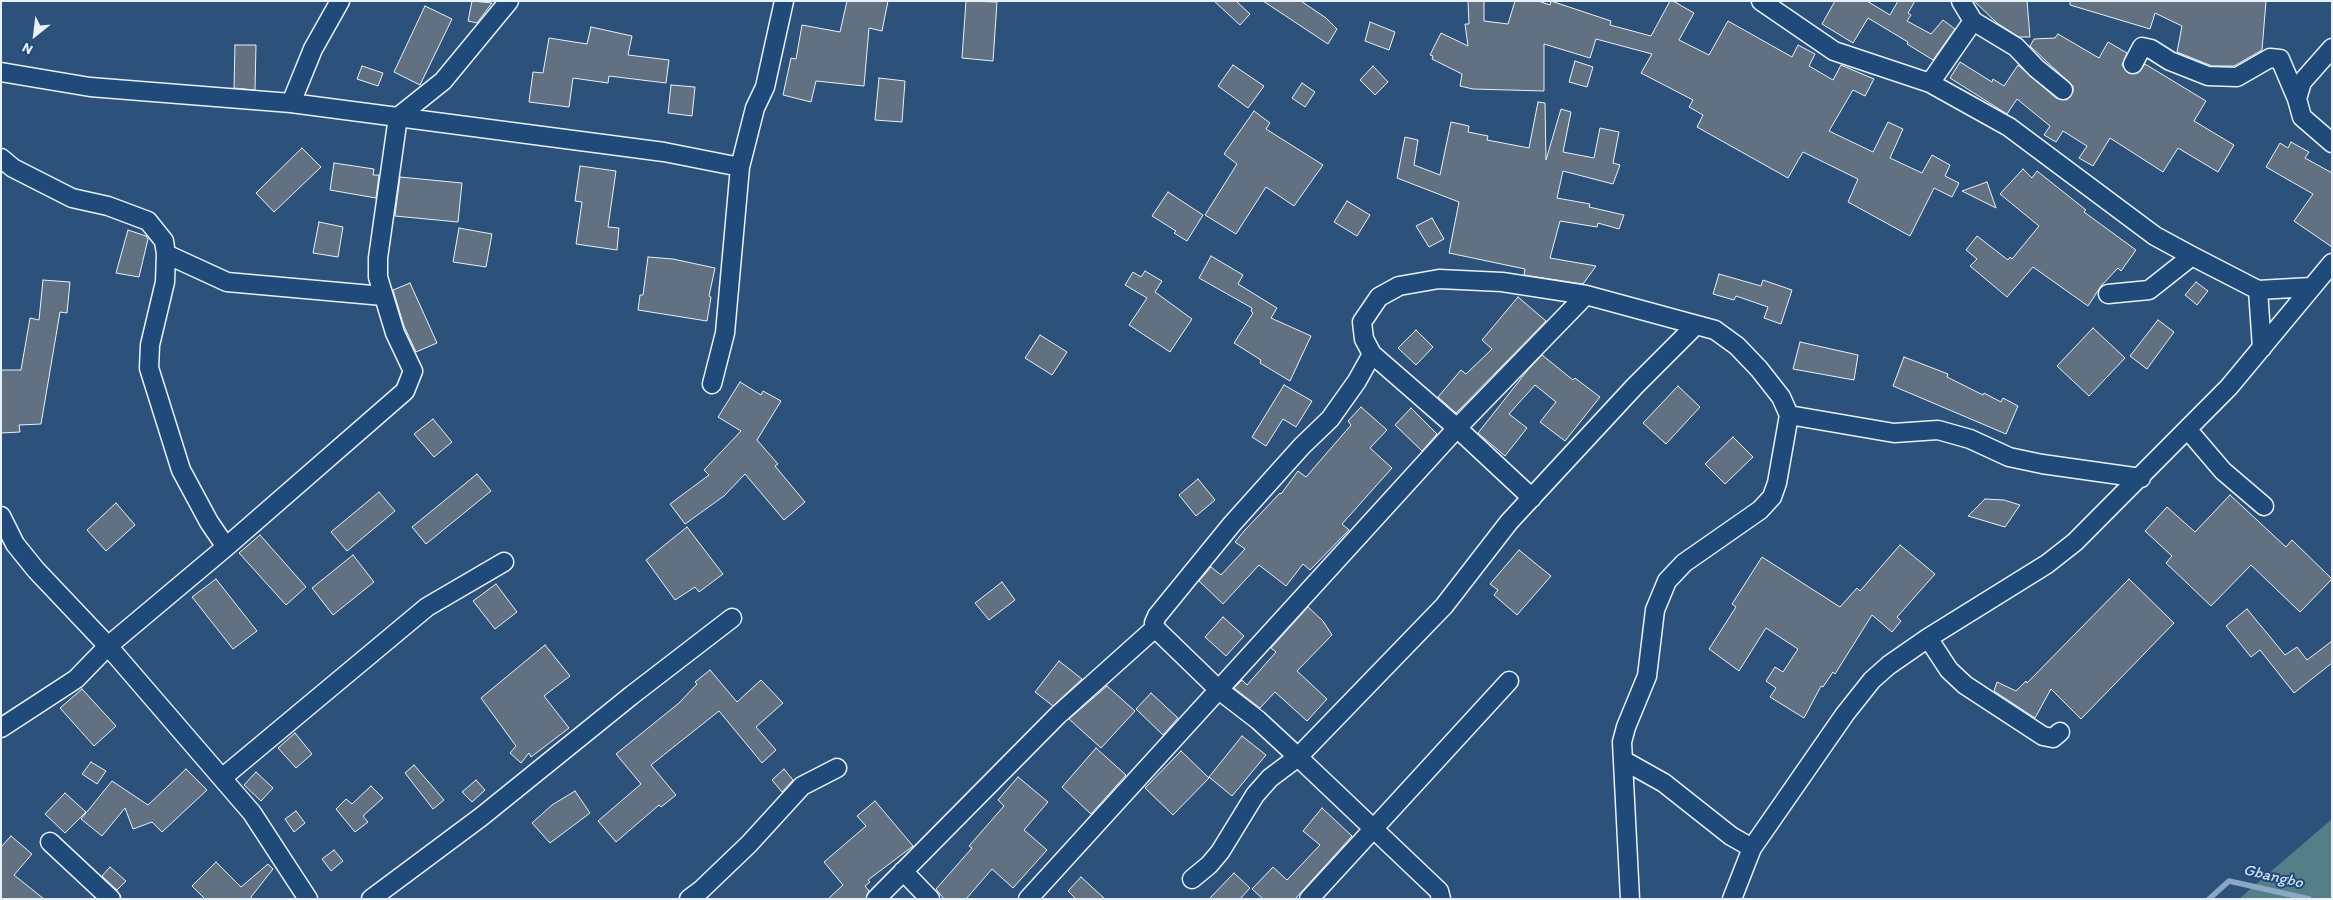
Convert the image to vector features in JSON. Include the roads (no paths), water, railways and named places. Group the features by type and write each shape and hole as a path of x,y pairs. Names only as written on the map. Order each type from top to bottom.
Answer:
{"street":[{"path":"291,103 313,49 340,1"},
{"path":"1,728 76,679 108,646 226,547 405,391 413,371 395,333 378,277 378,258 398,117 443,81 510,1"},
{"path":"712,384 725,333 740,167 755,108 765,87 784,1"},
{"path":"1760,1 1834,51 1930,83 2009,127 2155,236 2192,256 2258,290 2310,287"},
{"path":"1964,2 1973,21 2016,47 2036,68 2063,90"},
{"path":"1930,83 1973,21"},
{"path":"2133,64 2142,47 2151,49 2170,61 2208,76 2237,77 2270,58 2280,59 2297,99 2302,117 2332,143"},
{"path":"2297,99 2302,82 2332,48"},
{"path":"1,72 90,87 291,103 664,152 740,167"},
{"path":"1,158 13,168 72,198 108,206 148,221 164,241 166,254 165,282 150,345 149,368 182,470 209,522 226,547"},
{"path":"166,254 227,282 383,296"},
{"path":"2108,294 2149,290 2192,256"},
{"path":"1732,899 1752,848 1845,714 1872,680 1888,665 2047,564 2075,542 2229,388 2310,287 2332,263"},
{"path":"1532,498 1457,428 1372,354 1364,339 1362,322 1380,298 1399,286 1448,279 1502,282 1586,295 1714,330 1737,346 1759,369 1781,397 1789,415 1778,483 1772,497 1760,510 1684,564 1667,581 1654,610 1647,676 1622,742 1630,899"},
{"path":"2258,290 2262,348"},
{"path":"1028,899 1457,428 1586,295"},
{"path":"1192,879 1209,865 1220,852 1255,795 1270,778 1298,757 1444,606 1509,522 1635,386 1696,325"},
{"path":"1372,354 1357,381 1330,418 1302,446 1232,524 1157,616 1154,623 1155,628 1219,690 1258,720 1439,891 1441,899"},
{"path":"1789,415 1894,433 1938,430 1970,439 2009,457 2042,464 2141,478"},
{"path":"2188,430 2223,472 2264,506"},
{"path":"1,516 15,544 36,570 108,646 252,813 308,899"},
{"path":"222,778 427,607 504,562"},
{"path":"371,899 481,817 632,695 732,618"},
{"path":"876,899 1058,715 1155,628"},
{"path":"1928,638 1949,670 1965,685 2043,736 2053,738 2060,732"},
{"path":"1309,899 1372,828 1509,681"},
{"path":"1623,760 1664,783 1731,836 1752,848"},
{"path":"689,899 749,844 802,786 837,768"},
{"path":"50,842 111,899"},
{"path":"903,871 930,899"}],"waterway":[{"name":"Gbangbo","path":"2209,899 2229,881 2309,899"}]}
